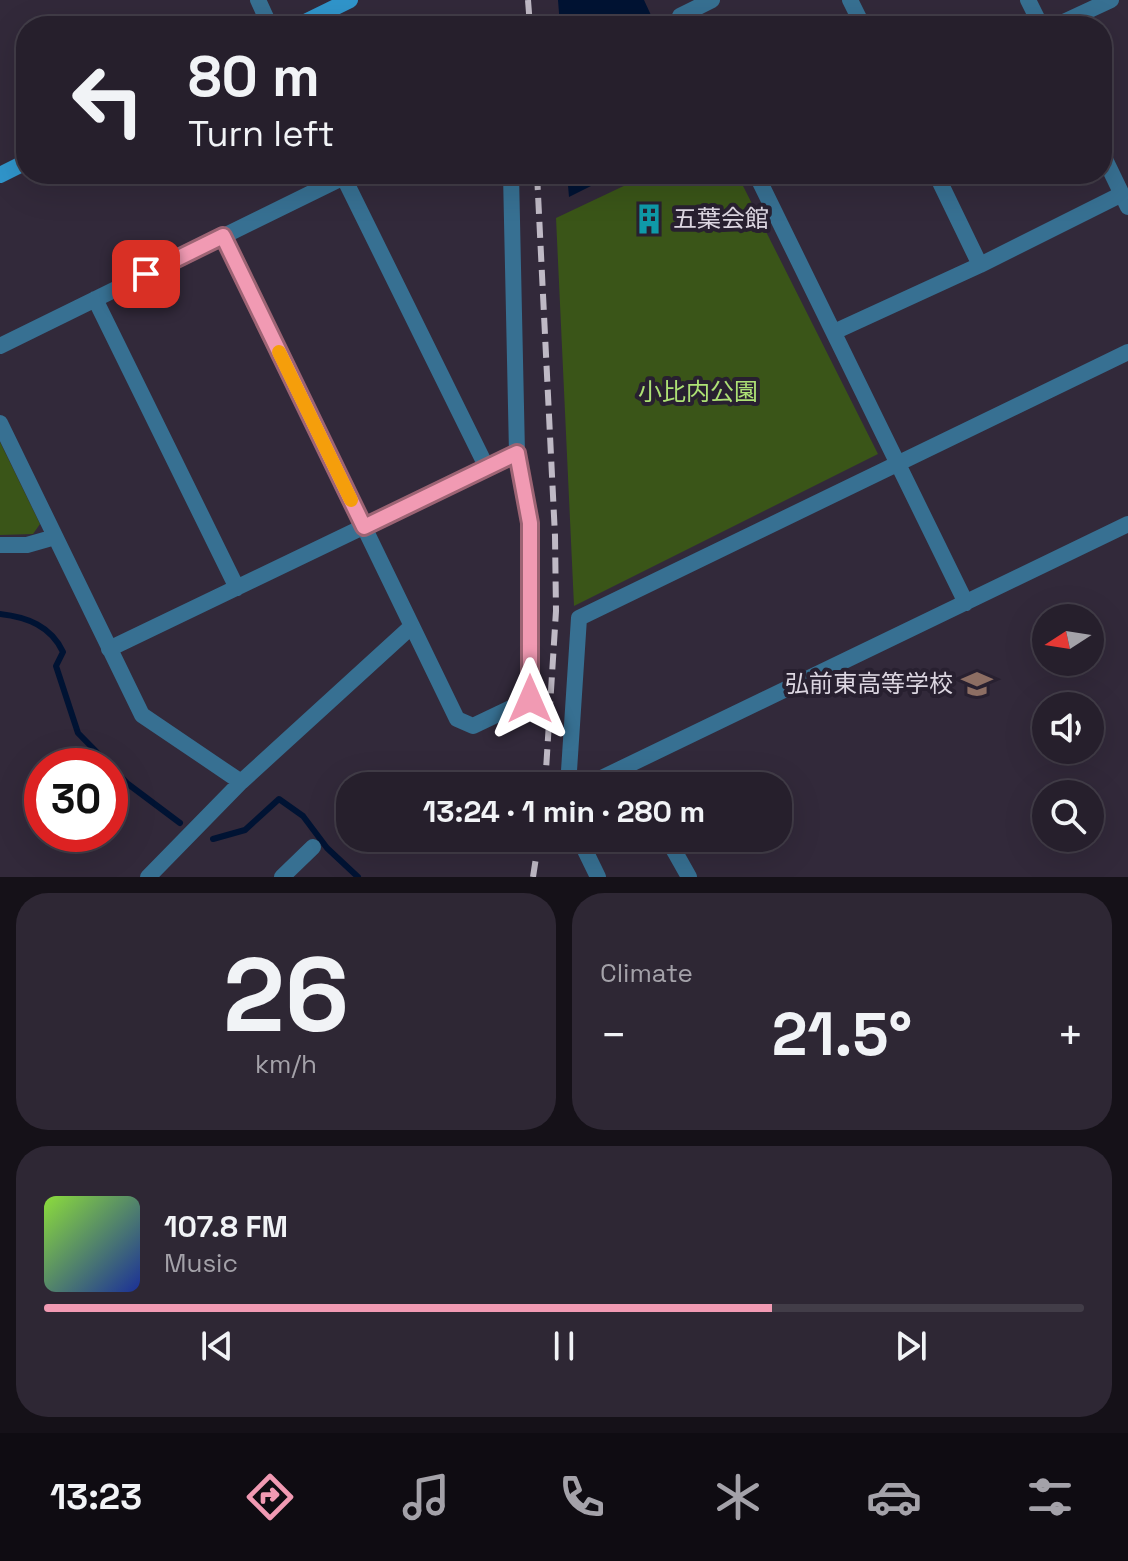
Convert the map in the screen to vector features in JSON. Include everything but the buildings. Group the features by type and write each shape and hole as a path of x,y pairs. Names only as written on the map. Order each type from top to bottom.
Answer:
{"street":[{"path":"317,16 350,0"},
{"path":"680,16 712,0"},
{"path":"1077,16 1111,0"},
{"path":"834,332 1125,200 1112,173"},
{"path":"0,346 327,184"},
{"path":"349,184 487,468"},
{"path":"223,236 457,719 473,726 530,699 530,523 517,453 511,184"},
{"path":"761,184 966,603"},
{"path":"941,184 980,265"},
{"path":"95,299 237,588"},
{"path":"569,772 579,618 1128,352"},
{"path":"0,423 142,715 241,782"},
{"path":"109,649 517,453"},
{"path":"615,772 1128,524"},
{"path":"0,545 27,545 55,537"},
{"path":"148,877 241,782 412,626"},
{"path":"626,767 629,772"},
{"path":"282,877 313,847"},
{"path":"586,852 598,877"},
{"path":"675,852 689,877"}],"green space":[{"name":"小比内公園","path":"628,184 742,184 878,454 574,606 556,218"},
{"path":"0,442 40,524 33,534 0,535"}],"water":[{"path":"558,0 644,0 651,16 559,16"},
{"path":"568,184 595,184 569,197"}],"waterway":[{"path":"0,614 29,620 52,636 63,652 56,666 78,733 128,784 180,823"},
{"path":"213,839 245,830 279,799 303,816 327,848 358,877"}],"railway":[{"path":"528,0 529,16"},
{"path":"537,184 555,536 556,611 546,772"},
{"path":"533,877 537,852"}],"slow traffic":[{"path":"279,352 351,500"}],"place":[{"name":"五葉会館","path":"649,219"},
{"name":"弘前東高等学校","path":"977,684"}],"route":[{"path":"146,274 223,236 364,527 517,453 530,523 530,699"}]}
